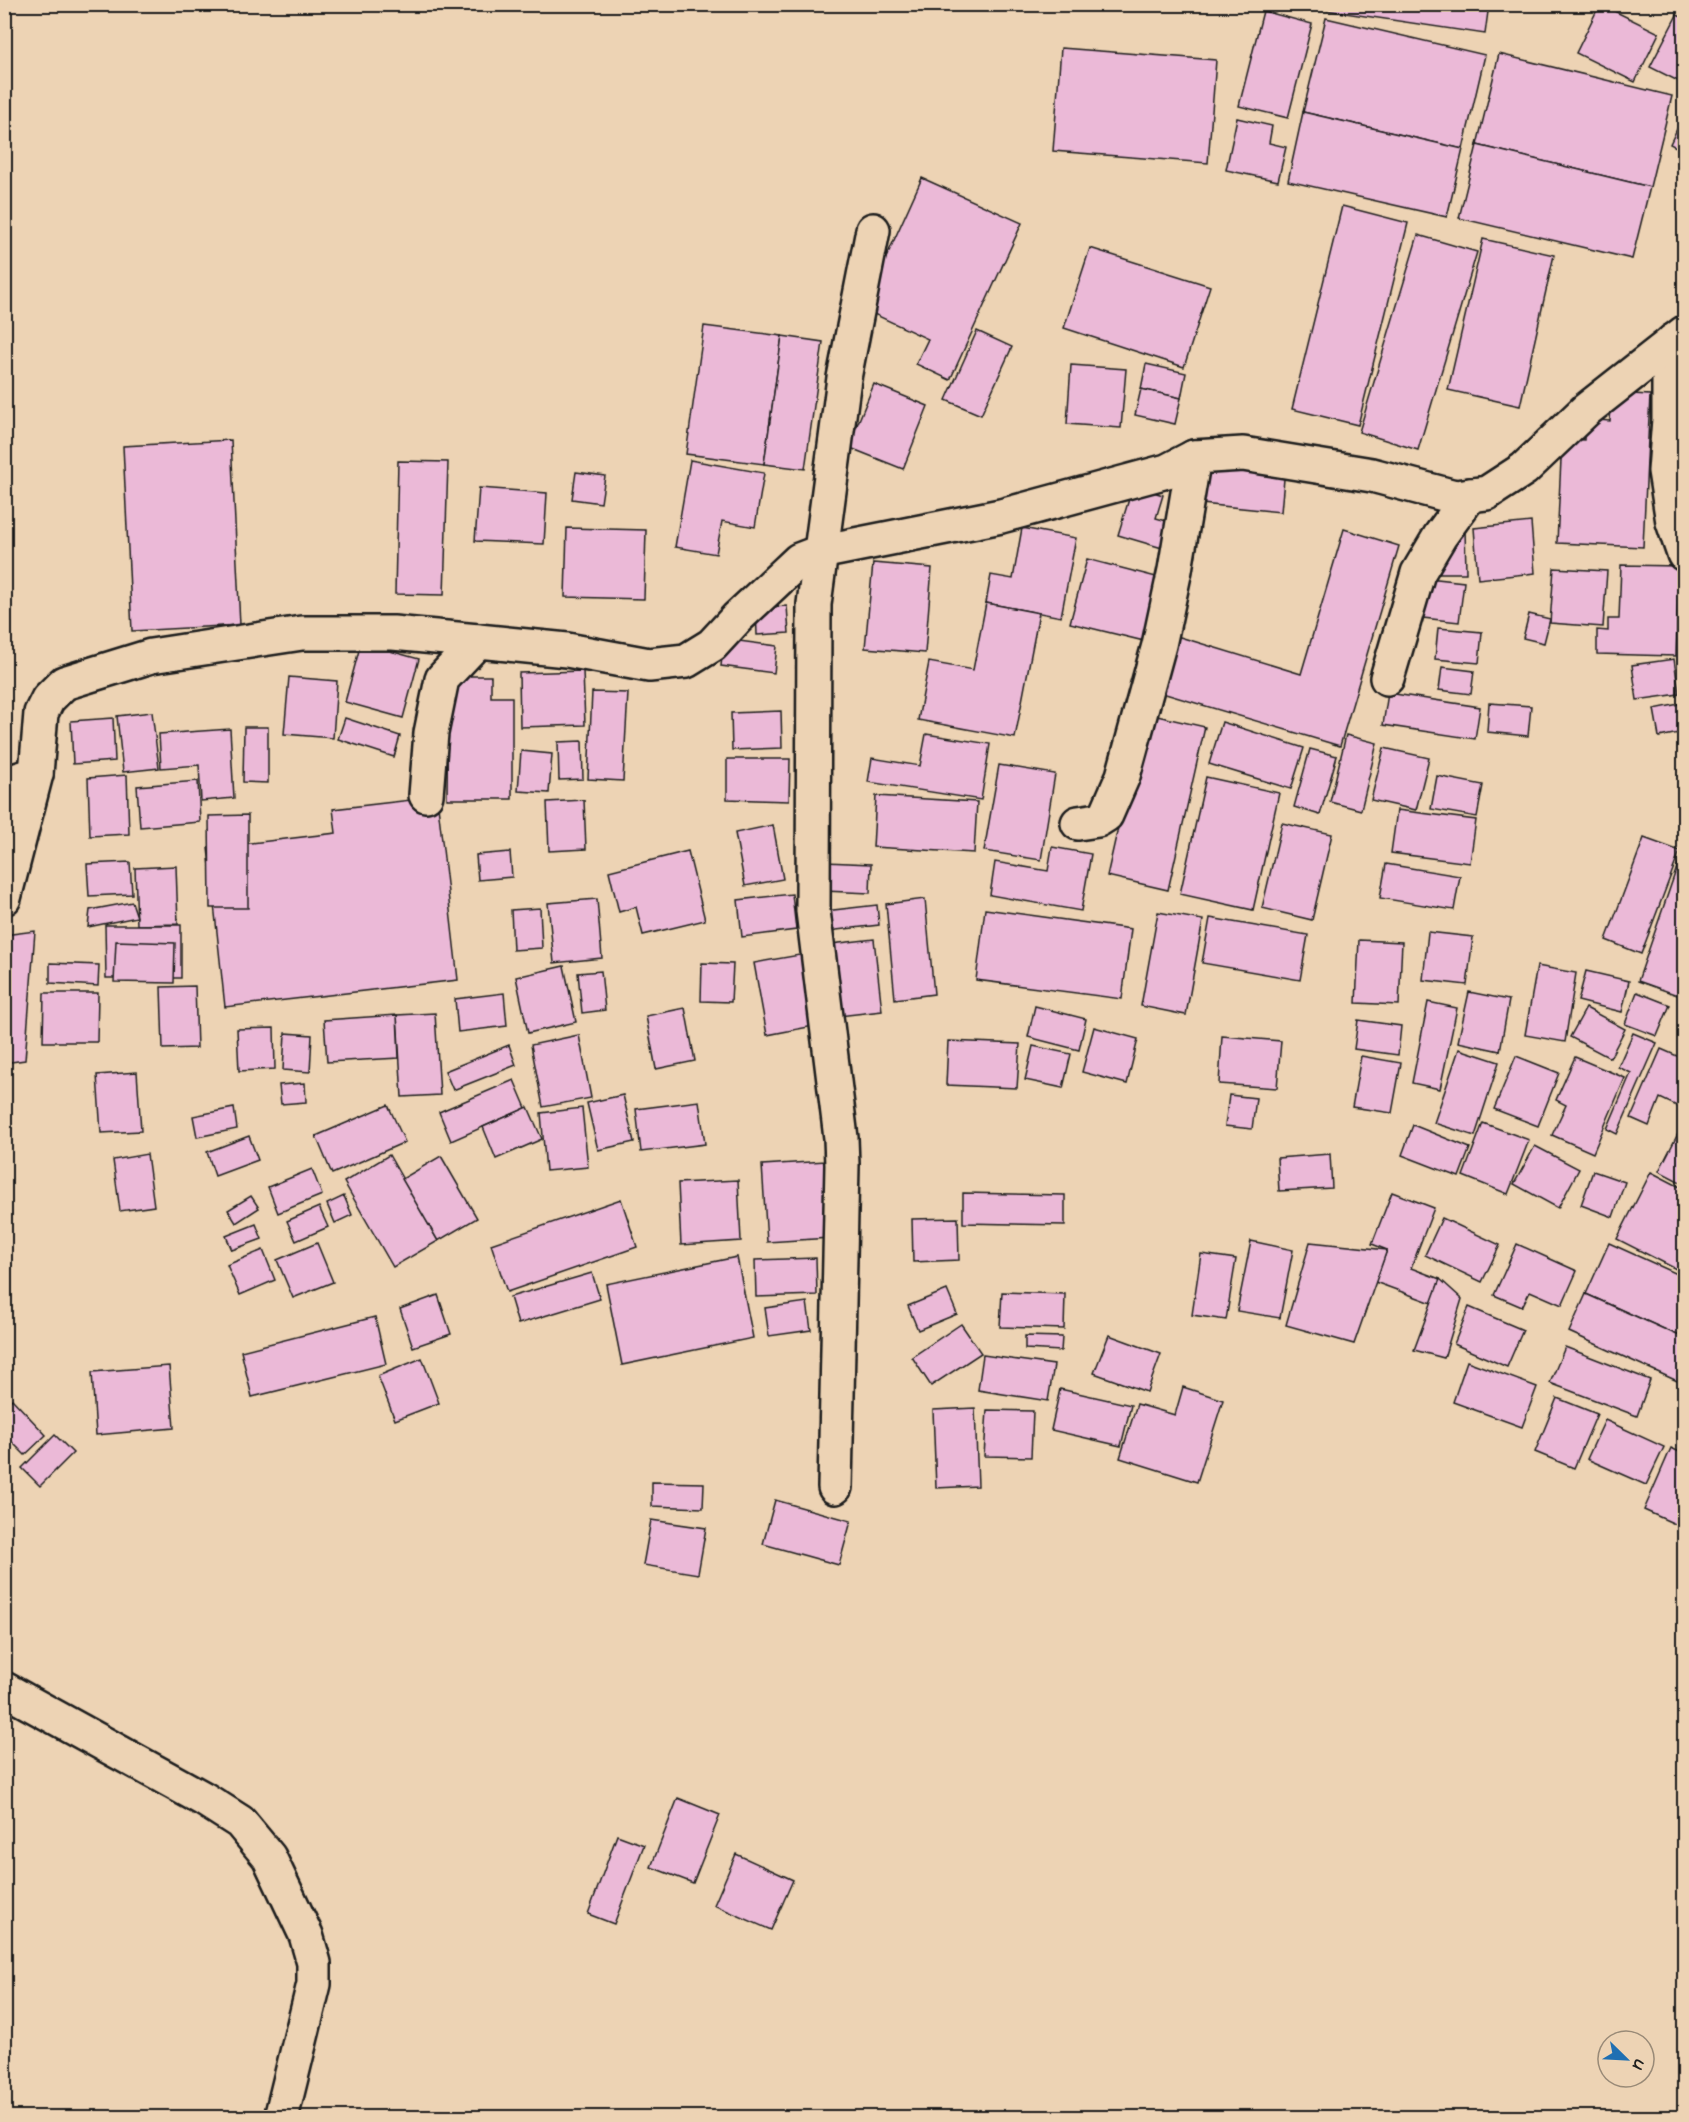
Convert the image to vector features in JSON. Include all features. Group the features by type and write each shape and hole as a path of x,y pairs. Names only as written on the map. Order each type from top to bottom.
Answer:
{"street":[{"path":"835,1487 842,1165 841,1138 813,911 814,604 844,378 873,230"},
{"path":"4,898 36,774 41,713 48,699 64,683 151,656 302,633 393,633 567,650 649,665 686,661 712,645 737,618 799,560 820,552 1001,516 1167,471 1194,457 1243,454 1372,475 1455,497 1487,493 1524,469 1586,410 1679,337"},
{"path":"1679,337 1669,374 1669,419 1665,471 1673,522 1684,554"},
{"path":"1078,823 1098,820 1106,815 1123,776 1159,645 1175,570 1194,457"},
{"path":"1387,678 1418,573 1440,536 1470,495"},
{"path":"426,795 431,732 442,680 454,664 478,641"},
{"path":"4,784 36,774"},
{"path":"4,1689 213,1804 240,1822 269,1857 306,1935 314,1963 314,1984 281,2118"}],"building":[{"path":"1285,4 1489,4 1485,34"},
{"path":"1600,4 1659,33 1635,82 1576,53"},
{"path":"1263,11 1312,24 1288,118 1239,106"},
{"path":"1677,15 1684,18 1684,84 1650,67"},
{"path":"1326,18 1485,55 1463,149 1303,112"},
{"path":"1061,48 1216,60 1208,163 1053,151"},
{"path":"1499,54 1672,96 1650,187 1477,145"},
{"path":"1303,112 1463,149 1447,217 1288,181"},
{"path":"1684,114 1684,151 1670,144"},
{"path":"1237,118 1272,126 1269,143 1286,147 1278,181 1226,170"},
{"path":"1477,145 1650,187 1632,259 1459,218"},
{"path":"922,178 1022,223 950,380 916,364 928,339 863,309"},
{"path":"1342,206 1408,223 1358,425 1292,409"},
{"path":"1418,235 1477,252 1418,450 1359,432"},
{"path":"1483,239 1554,255 1520,406 1448,390"},
{"path":"1090,248 1210,286 1184,367 1064,328"},
{"path":"704,326 782,336 764,464 686,454"},
{"path":"977,331 1012,347 981,415 946,400"},
{"path":"782,336 823,342 805,469 764,464"},
{"path":"1146,364 1186,373 1181,398 1141,389"},
{"path":"1071,365 1126,369 1121,428 1067,424"},
{"path":"874,384 928,406 903,469 848,447"},
{"path":"1141,389 1181,398 1175,424 1135,415"},
{"path":"1612,393 1650,395 1643,547 1557,543 1562,439 1584,440 1585,419 1610,421"},
{"path":"231,440 240,625 132,631 123,446"},
{"path":"690,460 764,473 755,527 722,521 716,554 675,547"},
{"path":"1207,460 1285,468 1281,512 1202,504"},
{"path":"398,461 448,462 444,595 395,594"},
{"path":"576,472 605,476 601,503 572,499"},
{"path":"1133,486 1163,495 1156,518 1177,524 1169,550 1118,535"},
{"path":"479,488 547,493 544,544 475,541"},
{"path":"1531,522 1535,573 1478,579 1474,528"},
{"path":"567,528 646,530 644,599 565,597"},
{"path":"1022,528 1076,538 1061,617 986,603 991,575 1013,579"},
{"path":"1465,528 1466,573 1438,573 1438,545"},
{"path":"1344,529 1399,546 1340,746 1152,690 1170,634 1301,674"},
{"path":"1087,559 1160,578 1144,641 1070,623"},
{"path":"873,563 932,568 925,653 865,648"},
{"path":"1621,565 1679,566 1676,656 1597,654 1597,630 1608,631 1608,619 1619,619"},
{"path":"1554,568 1607,571 1603,627 1550,623"},
{"path":"1428,578 1464,582 1459,622 1423,618"},
{"path":"986,603 1039,613 1015,738 918,720 929,662 973,670"},
{"path":"787,606 789,633 757,635 756,608"},
{"path":"1529,614 1550,619 1544,643 1523,638"},
{"path":"1438,628 1482,632 1479,663 1435,659"},
{"path":"724,639 777,646 774,673 721,666"},
{"path":"361,643 419,659 403,718 345,702"},
{"path":"1674,659 1679,694 1637,700 1632,665"},
{"path":"1442,667 1474,671 1471,694 1439,690"},
{"path":"583,671 585,725 520,727 519,673"},
{"path":"448,676 491,676 491,697 512,697 512,799 447,799"},
{"path":"289,677 337,681 333,738 284,734"},
{"path":"592,692 628,693 623,781 588,779"},
{"path":"1388,693 1480,707 1475,739 1383,725"},
{"path":"1489,703 1531,706 1528,736 1487,732"},
{"path":"1684,703 1684,732 1659,737 1654,709"},
{"path":"781,711 782,748 732,750 731,713"},
{"path":"152,712 159,768 123,772 117,716"},
{"path":"1144,713 1205,727 1168,890 1107,876"},
{"path":"113,718 115,761 73,764 71,721"},
{"path":"345,718 400,736 394,757 338,739"},
{"path":"1222,722 1304,748 1291,789 1209,764"},
{"path":"244,727 268,727 268,783 243,782"},
{"path":"230,729 234,798 201,801 199,765 161,768 159,734"},
{"path":"926,734 990,744 981,800 868,782 872,758 920,766"},
{"path":"1346,735 1377,743 1361,810 1330,802"},
{"path":"582,741 583,779 559,780 558,742"},
{"path":"1384,748 1429,758 1416,810 1371,800"},
{"path":"1310,749 1337,756 1320,815 1294,807"},
{"path":"521,751 552,754 549,793 518,791"},
{"path":"727,759 790,759 789,801 727,799"},
{"path":"999,765 1055,774 1041,860 984,851"},
{"path":"127,775 129,834 90,836 88,778"},
{"path":"1437,776 1483,785 1477,817 1431,809"},
{"path":"1206,777 1279,793 1253,910 1180,894"},
{"path":"198,781 200,822 140,827 137,786"},
{"path":"876,796 977,802 974,853 873,847"},
{"path":"437,797 458,980 225,1007 208,848 336,833 333,809"},
{"path":"584,800 586,849 549,851 547,802"},
{"path":"1397,810 1476,820 1470,863 1391,853"},
{"path":"248,815 248,908 210,908 209,816"},
{"path":"1282,823 1332,834 1312,920 1262,908"},
{"path":"773,825 783,879 745,886 735,833"},
{"path":"1644,838 1680,851 1641,954 1606,940"},
{"path":"1052,847 1091,854 1081,911 990,895 995,862 1048,871"},
{"path":"1684,847 1684,993 1683,997 1638,981"},
{"path":"688,851 705,920 643,935 636,907 619,912 609,871"},
{"path":"510,852 512,877 478,880 476,855"},
{"path":"130,862 132,894 89,896 87,864"},
{"path":"825,862 871,864 870,893 824,891"},
{"path":"1386,864 1460,876 1454,910 1380,898"},
{"path":"176,866 178,924 137,925 135,868"},
{"path":"792,894 796,930 742,937 738,900"},
{"path":"597,899 602,958 554,963 548,903"},
{"path":"925,899 934,994 895,999 886,904"},
{"path":"132,902 137,917 88,927 90,910"},
{"path":"877,905 879,925 828,931 825,911"},
{"path":"540,908 542,948 513,950 511,910"},
{"path":"985,909 1131,929 1122,999 976,980"},
{"path":"1158,912 1203,920 1186,1015 1141,1006"},
{"path":"1210,918 1308,935 1300,980 1202,963"},
{"path":"105,925 181,925 181,978 106,978"},
{"path":"35,931 25,1060 4,1063 4,935"},
{"path":"1428,932 1473,937 1467,985 1423,980"},
{"path":"874,939 882,1011 839,1016 831,944"},
{"path":"1359,940 1402,942 1399,1005 1356,1003"},
{"path":"116,941 175,943 174,983 114,982"},
{"path":"805,954 819,1025 767,1035 754,963"},
{"path":"50,963 99,965 98,986 50,983"},
{"path":"702,963 733,964 731,1002 701,1001"},
{"path":"564,966 576,1022 528,1033 516,977"},
{"path":"1537,966 1576,973 1565,1042 1525,1035"},
{"path":"601,971 605,1010 582,1013 578,973"},
{"path":"1586,971 1629,981 1622,1012 1578,1001"},
{"path":"195,986 197,1048 163,1049 161,987"},
{"path":"1469,992 1509,1000 1500,1051 1458,1042"},
{"path":"1637,992 1670,1005 1657,1036 1625,1024"},
{"path":"44,993 98,993 97,1042 43,1042"},
{"path":"504,993 507,1026 458,1032 455,999"},
{"path":"1428,1002 1457,1008 1440,1089 1412,1083"},
{"path":"1035,1006 1086,1019 1079,1050 1028,1037"},
{"path":"685,1008 695,1061 656,1069 646,1016"},
{"path":"1586,1008 1625,1029 1610,1058 1570,1037"},
{"path":"435,1013 440,1095 402,1097 397,1015"},
{"path":"397,1015 399,1058 327,1062 324,1020"},
{"path":"1358,1020 1401,1026 1398,1055 1354,1049"},
{"path":"1094,1027 1138,1039 1127,1084 1082,1072"},
{"path":"274,1028 275,1069 239,1071 237,1029"},
{"path":"285,1033 312,1035 310,1072 283,1070"},
{"path":"1633,1033 1657,1043 1617,1134 1607,1129 1631,1073 1618,1067"},
{"path":"579,1035 591,1098 543,1107 531,1045"},
{"path":"1222,1036 1281,1041 1277,1088 1219,1084"},
{"path":"948,1041 1020,1044 1017,1088 946,1085"},
{"path":"509,1045 516,1065 453,1090 445,1071"},
{"path":"1033,1046 1071,1054 1063,1088 1025,1080"},
{"path":"1459,1049 1499,1062 1475,1136 1434,1123"},
{"path":"1661,1049 1684,1059 1684,1099 1681,1108 1660,1098 1649,1126 1631,1118"},
{"path":"1361,1056 1401,1063 1392,1113 1352,1107"},
{"path":"1516,1056 1559,1073 1538,1126 1494,1109"},
{"path":"1575,1057 1625,1078 1593,1153 1552,1135 1566,1105 1556,1100"},
{"path":"137,1072 141,1131 101,1133 97,1075"},
{"path":"514,1080 526,1108 451,1141 439,1112"},
{"path":"305,1083 306,1102 281,1104 279,1085"},
{"path":"623,1095 634,1142 598,1150 587,1103"},
{"path":"1229,1095 1256,1098 1252,1129 1225,1126"},
{"path":"699,1101 705,1144 641,1152 636,1109"},
{"path":"388,1105 405,1142 332,1174 316,1136"},
{"path":"528,1107 542,1139 496,1159 483,1127"},
{"path":"234,1108 237,1129 197,1137 193,1116"},
{"path":"582,1108 588,1167 546,1171 541,1113"},
{"path":"1483,1123 1529,1140 1508,1194 1463,1176"},
{"path":"1413,1125 1470,1148 1459,1177 1402,1155"},
{"path":"1682,1126 1684,1128 1684,1184 1659,1171"},
{"path":"249,1136 258,1160 215,1176 207,1152"},
{"path":"1535,1146 1579,1169 1558,1208 1514,1184"},
{"path":"147,1154 154,1206 120,1211 113,1160"},
{"path":"1330,1154 1332,1188 1279,1191 1277,1158"},
{"path":"389,1155 438,1241 393,1267 344,1182"},
{"path":"441,1156 477,1218 438,1241 402,1179"},
{"path":"826,1161 830,1238 767,1242 762,1165"},
{"path":"312,1169 322,1195 278,1213 268,1187"},
{"path":"1593,1171 1625,1182 1613,1217 1581,1205"},
{"path":"1651,1172 1684,1189 1684,1273 1617,1239"},
{"path":"738,1180 741,1241 681,1245 678,1183"},
{"path":"1392,1192 1434,1208 1411,1268 1440,1279 1432,1303 1375,1282 1387,1250 1372,1244"},
{"path":"963,1193 1065,1195 1065,1225 963,1223"},
{"path":"251,1196 259,1208 236,1223 228,1210"},
{"path":"344,1196 352,1215 335,1223 327,1204"},
{"path":"621,1199 637,1247 507,1292 491,1244"},
{"path":"319,1207 328,1227 296,1241 287,1221"},
{"path":"958,1218 959,1260 913,1262 912,1219"},
{"path":"1442,1218 1500,1245 1482,1282 1425,1255"},
{"path":"256,1224 262,1239 232,1250 226,1236"},
{"path":"1251,1241 1293,1250 1280,1318 1237,1311"},
{"path":"1310,1242 1387,1250 1354,1344 1286,1325"},
{"path":"317,1243 333,1282 293,1298 277,1260"},
{"path":"1609,1243 1684,1277 1684,1338 1586,1294"},
{"path":"1517,1244 1577,1271 1562,1305 1530,1291 1522,1307 1494,1295"},
{"path":"263,1250 275,1280 240,1295 227,1265"},
{"path":"1201,1254 1236,1259 1226,1320 1192,1315"},
{"path":"737,1257 753,1338 622,1365 606,1284"},
{"path":"816,1258 817,1295 756,1297 755,1260"},
{"path":"592,1273 600,1299 518,1324 510,1297"},
{"path":"1440,1279 1462,1299 1444,1358 1414,1350"},
{"path":"947,1290 957,1314 918,1330 908,1306"},
{"path":"1002,1292 1065,1294 1064,1329 1000,1327"},
{"path":"1586,1294 1684,1338 1684,1384 1569,1332"},
{"path":"438,1295 451,1334 413,1347 400,1309"},
{"path":"807,1302 811,1330 769,1336 765,1308"},
{"path":"1469,1307 1523,1330 1507,1367 1454,1344"},
{"path":"375,1317 386,1364 252,1397 241,1351"},
{"path":"961,1324 981,1353 931,1386 912,1357"},
{"path":"1109,1335 1161,1354 1147,1392 1094,1373"},
{"path":"1025,1336 1062,1337 1061,1351 1025,1349"},
{"path":"1565,1347 1650,1380 1637,1416 1550,1383"},
{"path":"983,1355 1054,1365 1048,1401 978,1390"},
{"path":"422,1358 439,1403 395,1420 378,1376"},
{"path":"1467,1361 1537,1387 1522,1427 1453,1402"},
{"path":"169,1366 174,1428 96,1435 92,1372"},
{"path":"1183,1387 1223,1400 1197,1482 1120,1458 1137,1404 1175,1415"},
{"path":"1060,1389 1131,1405 1121,1446 1051,1430"},
{"path":"1557,1398 1597,1414 1574,1468 1535,1452"},
{"path":"12,1399 46,1435 25,1455 4,1434 4,1406"},
{"path":"975,1408 978,1486 936,1488 933,1410"},
{"path":"987,1410 1033,1411 1031,1457 984,1456"},
{"path":"1605,1420 1664,1447 1646,1485 1587,1459"},
{"path":"55,1435 73,1453 40,1486 22,1468"},
{"path":"1671,1448 1684,1454 1684,1528 1644,1510"},
{"path":"652,1482 704,1483 703,1508 652,1506"},
{"path":"775,1500 851,1521 839,1565 763,1544"},
{"path":"651,1520 706,1528 698,1574 643,1565"},
{"path":"678,1798 720,1815 693,1883 651,1867"},
{"path":"617,1835 644,1845 614,1924 588,1914"},
{"path":"736,1854 793,1880 771,1930 714,1905"}]}
